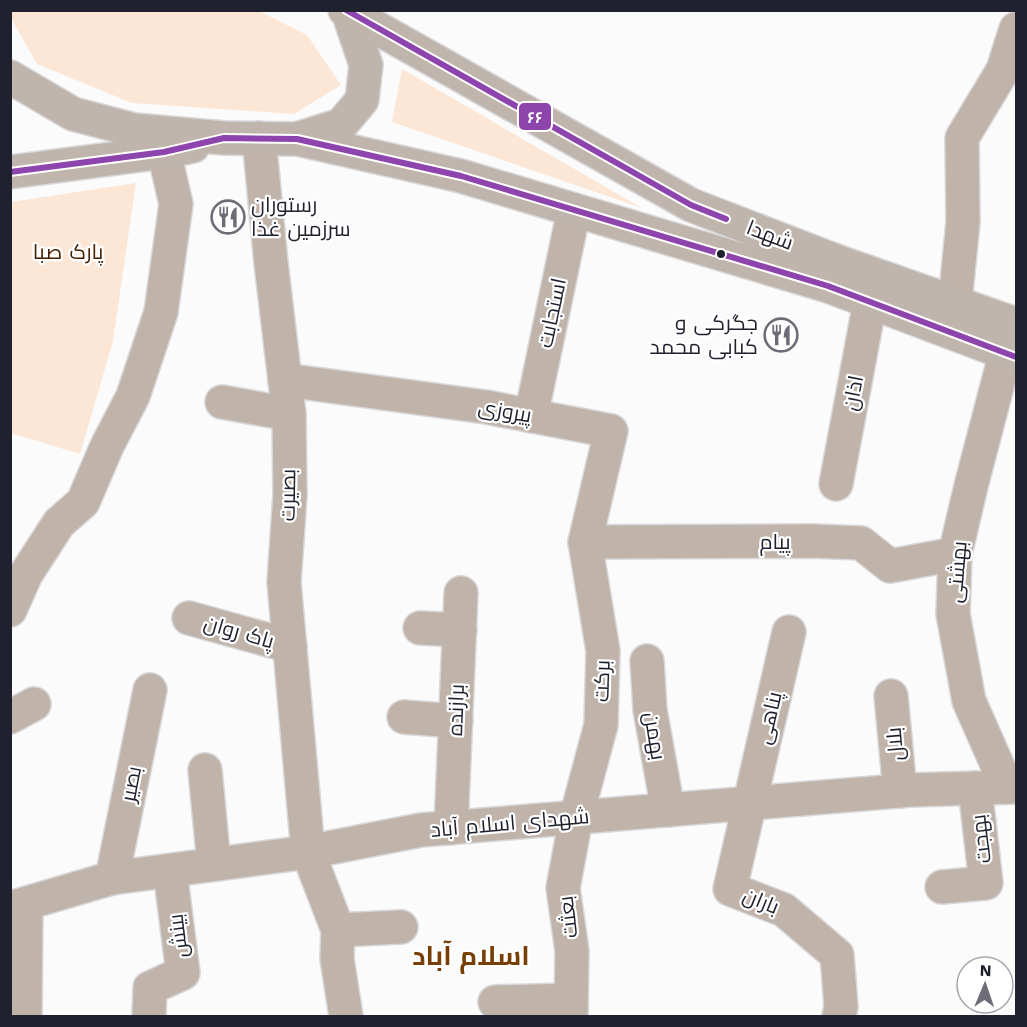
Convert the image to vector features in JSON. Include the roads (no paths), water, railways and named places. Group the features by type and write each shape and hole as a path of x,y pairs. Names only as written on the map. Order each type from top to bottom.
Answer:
{"main road":[{"path":"10,76 73,114 134,130 225,138 297,139 341,125 362,100 366,65 346,11"},
{"name":"شهدا","path":"346,11 691,205 836,261 955,303 1013,344"},
{"path":"10,172 164,152 225,138"},
{"name":"شهدا","path":"297,139 461,176 1013,344"}],"street":[{"path":"955,303 963,222 962,138 1003,70 1017,29"},
{"name":"بصیرت","path":"259,138 270,263 289,414 290,495 284,582 308,852 339,930"},
{"path":"10,610 26,574 59,523 83,502 107,446 133,396 161,312 176,204 164,152"},
{"name":"استجابت","path":"531,416 574,210"},
{"name":"اذان","path":"836,484 870,302"},
{"name":"بهشتی","path":"1012,787 969,701 953,614 955,554 971,486 1013,344"},
{"name":"پیروزی","path":"285,380 486,407 611,431 585,542"},
{"path":"222,402 289,414"},
{"name":"پیام","path":"585,542 812,541 861,543 890,566 955,554"},
{"name":"برکت","path":"576,818 601,725 603,651 585,542"},
{"name":"برازنده","path":"451,828 461,592"},
{"name":"پاک روان","path":"189,618 290,646"},
{"path":"420,628 460,630"},
{"name":"پناهی","path":"749,803 789,632"},
{"name":"بهمن","path":"647,661 650,710 668,810"},
{"name":"بصیر","path":"112,878 150,690"},
{"name":"بلال","path":"891,696 900,791"},
{"path":"404,717 456,722"},
{"path":"205,770 214,864"},
{"name":"شهدای اسلام آباد","path":"18,906 112,878 308,852 420,830 900,791 1012,787"},
{"name":"بهجت","path":"942,886 986,883 975,788"},
{"name":"باران","path":"749,803 730,889 784,910 837,955 841,1007 839,1017"},
{"name":"بعثت","path":"571,1008 572,951 563,888 576,818"},
{"name":"بینش","path":"149,1017 150,988 183,973 170,871"},
{"path":"18,906 25,1017"},
{"path":"346,1017 338,959 339,930 401,927"},
{"path":"495,1002 571,1008"}],"place":[{"name":"رستوران سرزمین غذا","path":"228,217"},
{"name":"جگرکی و کبابی محمد","path":"781,335"}],"district":[{"name":"اسلام آباد","path":"471,956"}],"park label":[{"name":"پارک صبا","path":"68,252"}]}
